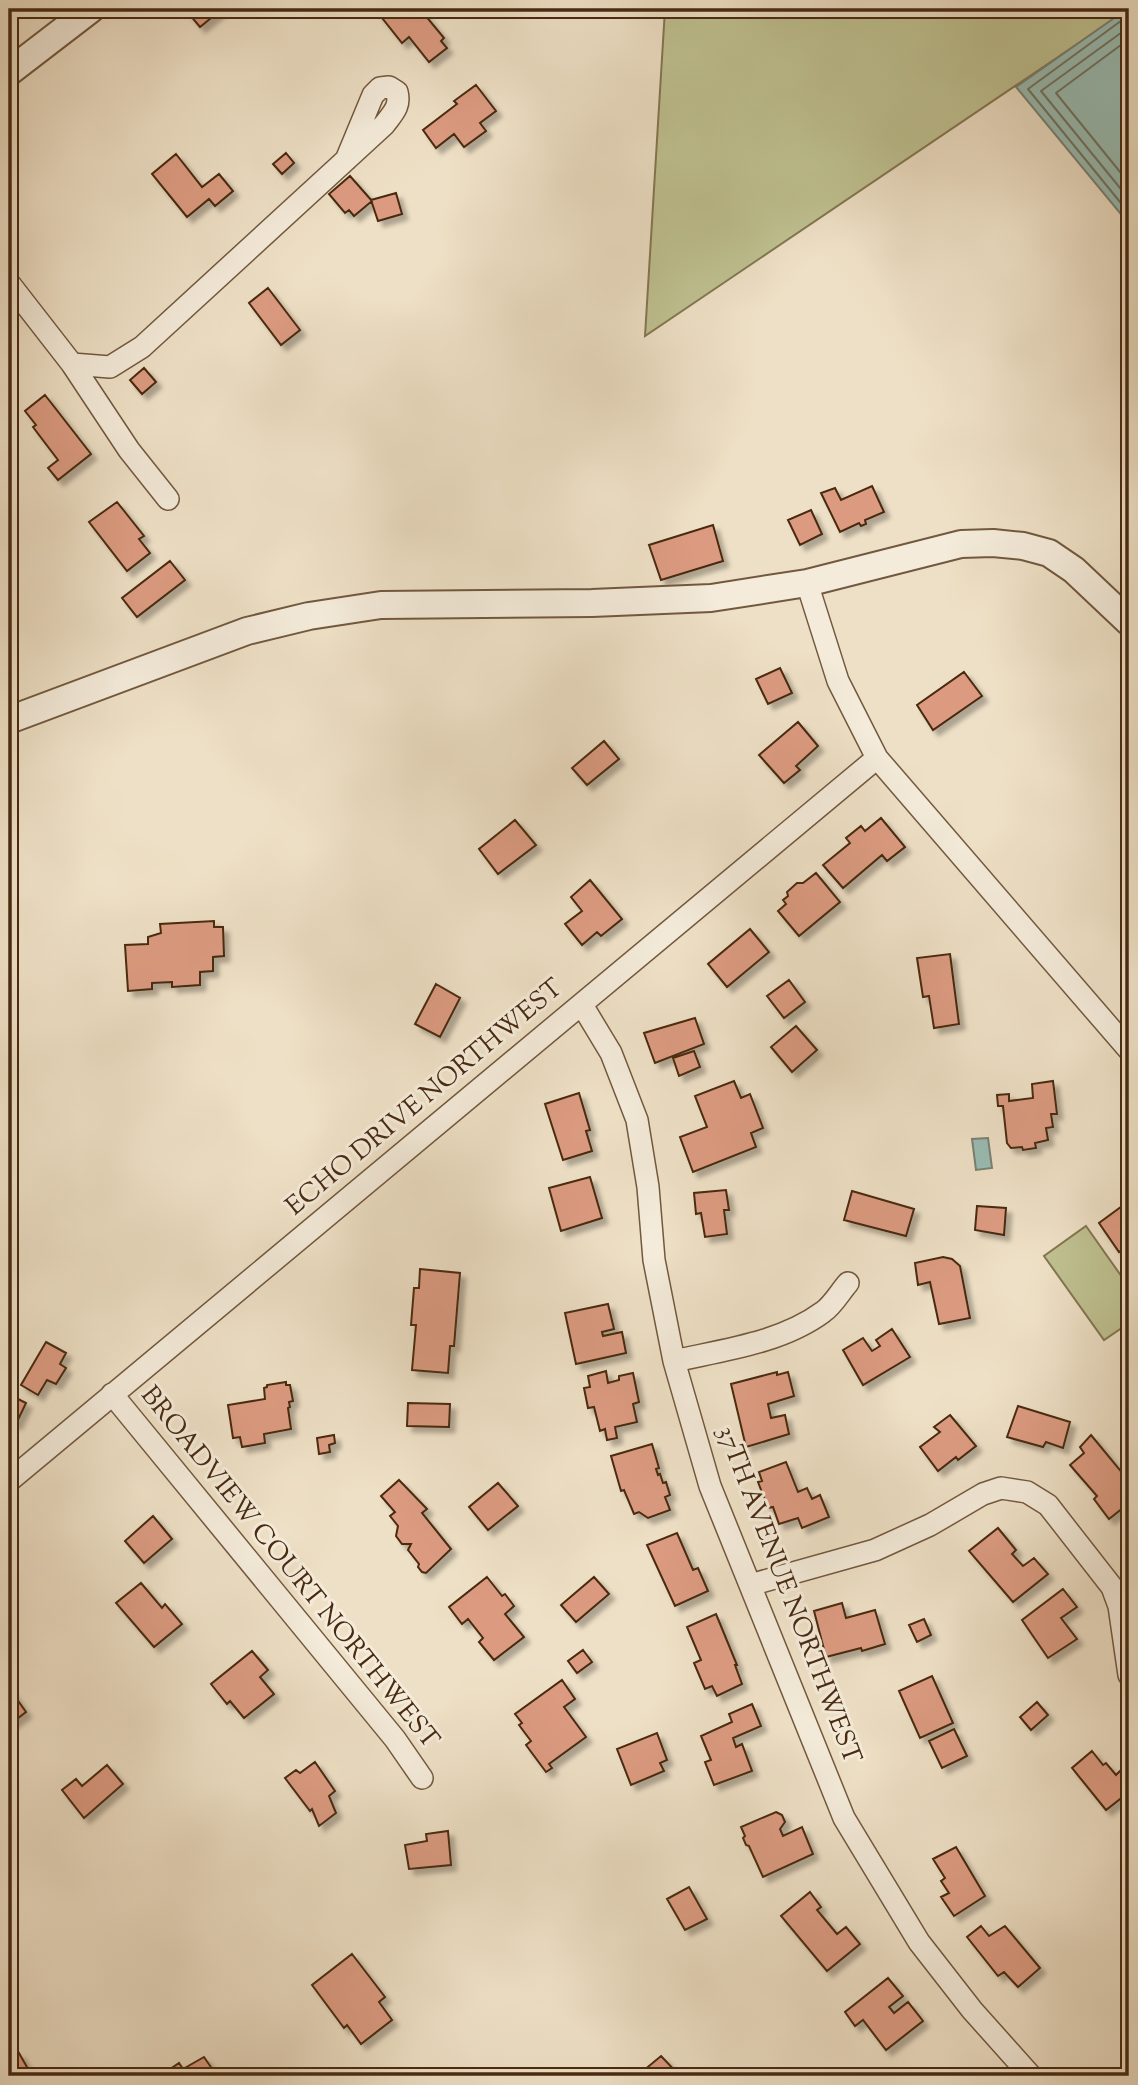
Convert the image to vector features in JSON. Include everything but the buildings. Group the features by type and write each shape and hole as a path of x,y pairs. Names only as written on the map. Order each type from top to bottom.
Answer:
{"street":[{"path":"9,72 91,9"},
{"path":"72,364 110,367 142,347 346,160"},
{"path":"9,283 72,364 129,450 168,499"},
{"path":"9,720 247,631 309,616 380,605 592,603 711,598 807,583 961,544 993,542 1049,553 1074,570 1129,622"},
{"path":"807,583 838,681 877,758 1129,1050"},
{"name":"ECHO DRIVE NORTHWEST","path":"9,1480 877,758"},
{"name":"37TH AVENUE NORTHWEST","path":"582,1005 611,1053 637,1120 648,1187 654,1260 674,1361 710,1486 844,1818 919,1942 972,2010 1031,2076"},
{"path":"674,1361 754,1343 796,1329 825,1311 848,1283"},
{"name":"BROADVIEW COURT NORTHWEST","path":"112,1394 394,1739 422,1778"},
{"path":"750,1585 875,1550 930,1525 992,1491 1001,1488 1027,1492 1048,1505 1112,1587 1119,1606 1129,1675"}],"green space":[{"path":"665,9 1129,9 645,336"},
{"path":"1086,1226 1129,1287 1129,1323 1104,1340 1044,1256"}],"water":[{"path":"1129,9 1129,224 1016,87"},
{"path":"988,1138 992,1168 976,1170 972,1139"}]}
